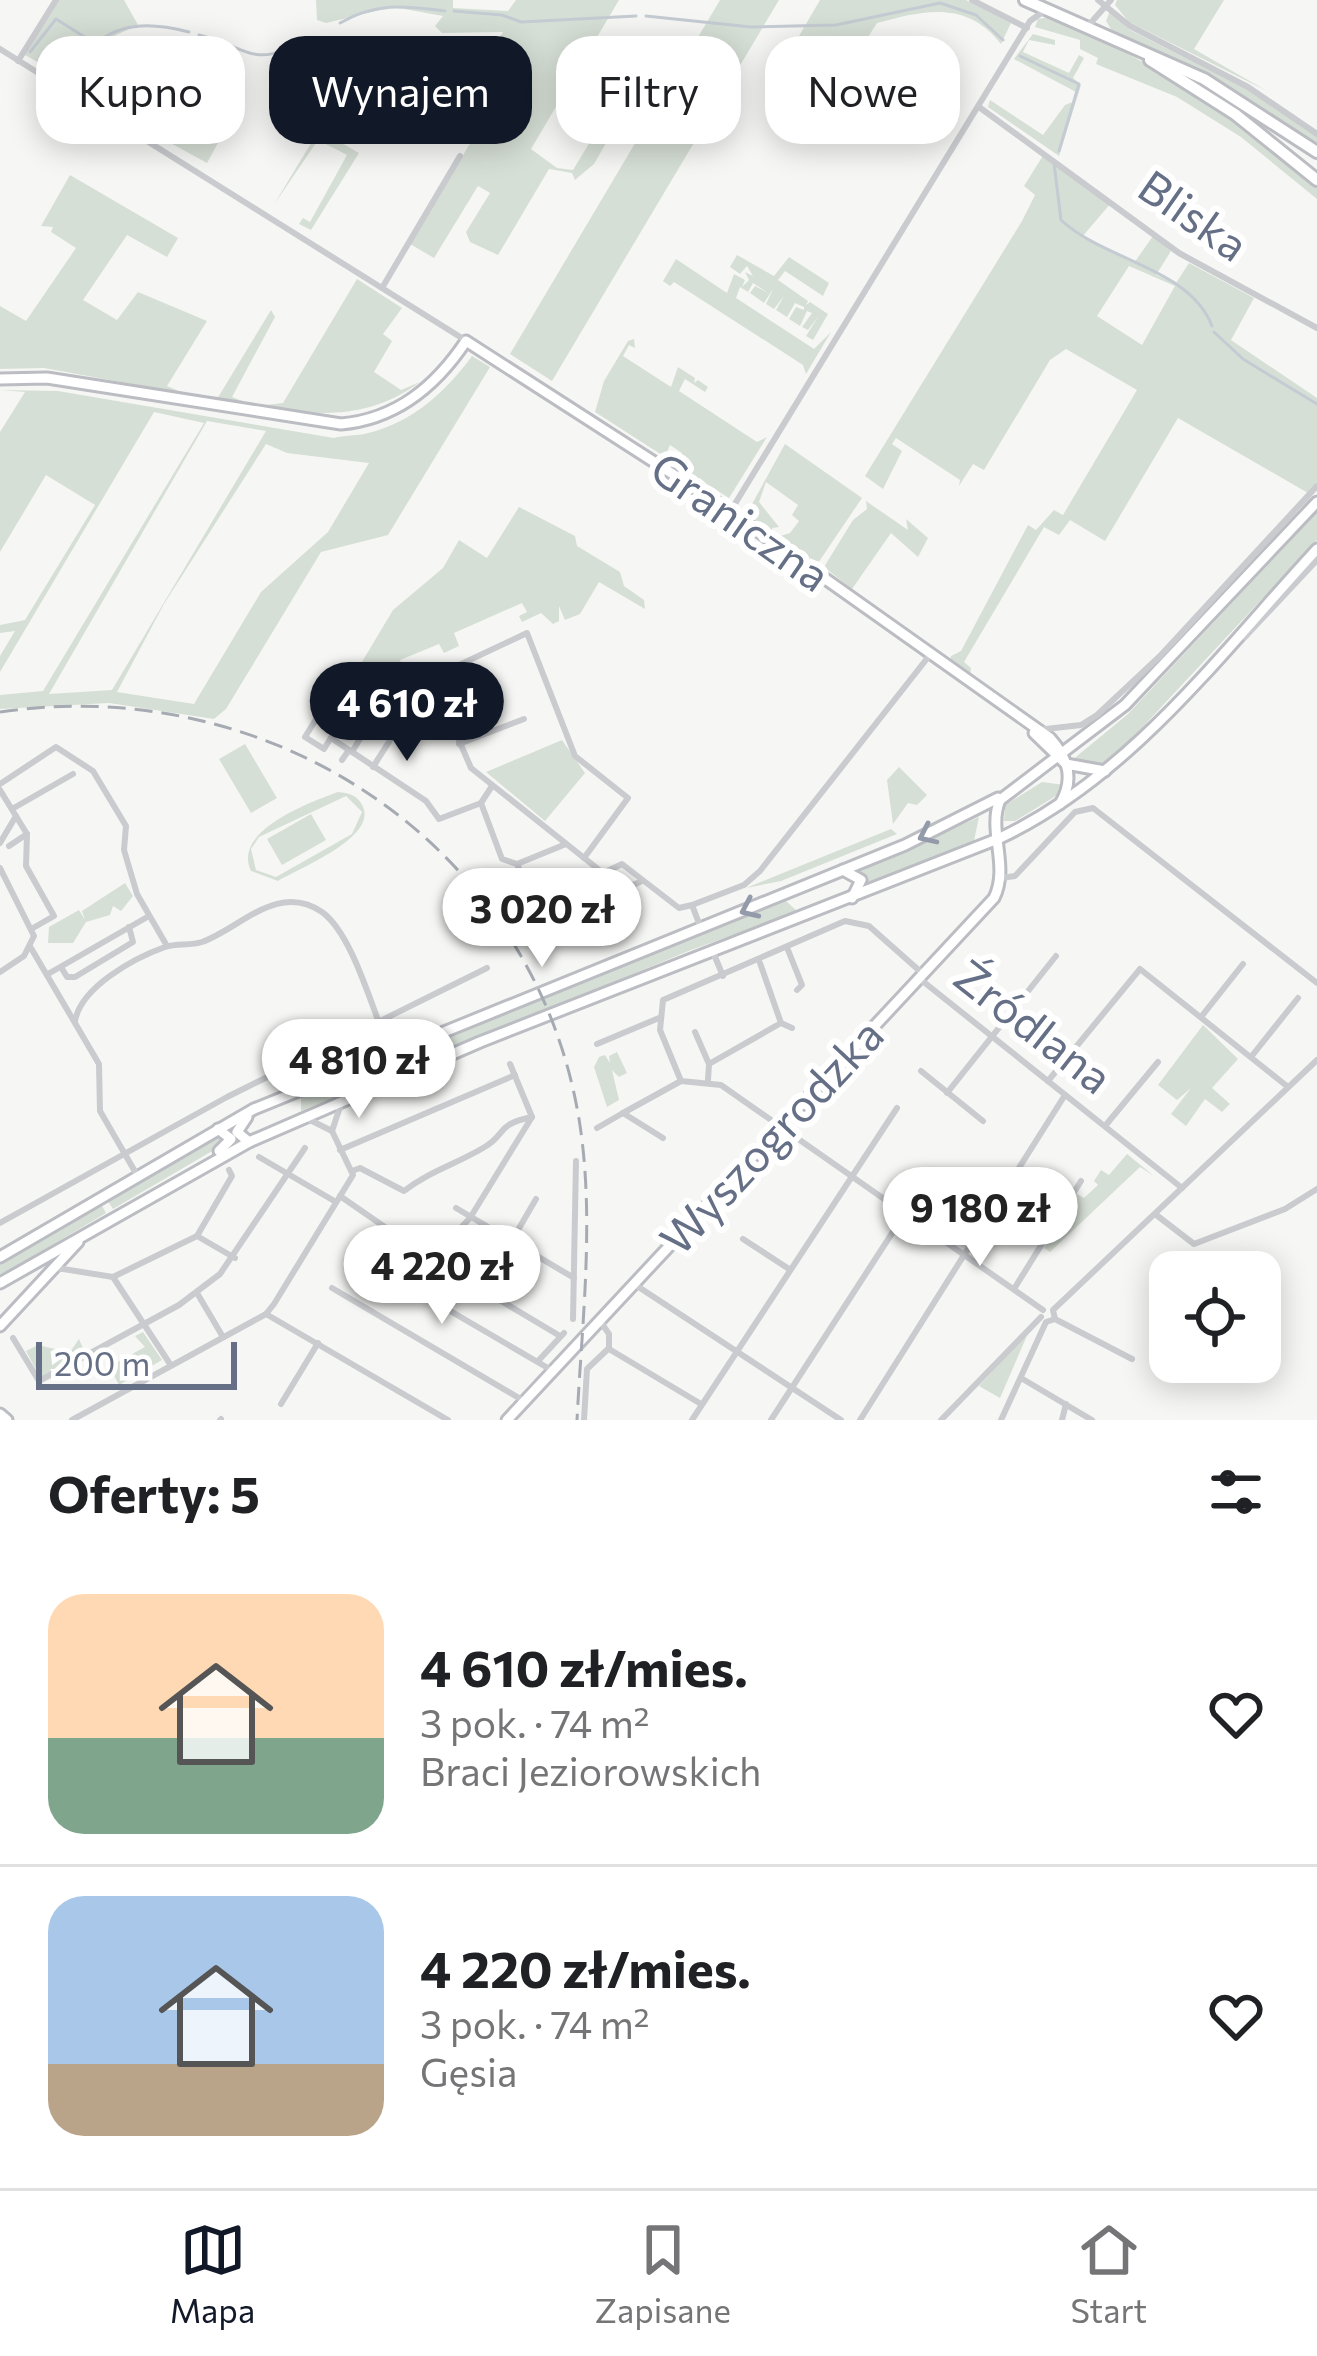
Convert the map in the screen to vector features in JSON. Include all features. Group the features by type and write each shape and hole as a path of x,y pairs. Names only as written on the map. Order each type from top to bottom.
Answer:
{"main road":[{"path":"1023,0 1227,92 1317,152"},
{"path":"1110,38 1224,106 1317,181"},
{"path":"0,379 47,378 341,424 379,416 415,398 466,340"},
{"name":"Graniczna","path":"466,340 730,512 1032,729 1063,759"},
{"path":"0,1257 215,1129 272,1101 702,930 944,827 1008,792 1063,759 1136,695 1317,502"},
{"path":"189,1171 712,950 1000,838 1057,808 1108,770 1317,549"},
{"path":"1063,759 1093,772 1108,770"},
{"path":"1057,808 1069,782 1063,759"},
{"path":"1041,770 1058,773 1069,782"},
{"path":"1001,878 997,806 1008,792"},
{"path":"974,848 1000,859"},
{"path":"844,870 861,880 852,898"},
{"name":"Wyszogrodzka","path":"507,1420 990,904 1001,878"},
{"path":"249,1142 239,1135 238,1125 272,1101"},
{"path":"0,1283 231,1142 227,1131 215,1129"},
{"path":"0,1326 90,1230"},
{"path":"0,1414 7,1420"}],"street":[{"path":"18,61 56,0"},
{"path":"972,0 1029,24"},
{"path":"1023,0 1029,24"},
{"path":"1087,27 1099,16 1105,1 1130,26 1248,87 1317,134"},
{"path":"730,512 1029,24 1047,9"},
{"path":"1099,16 1110,38"},
{"name":"Graniczna","path":"0,49 466,340"},
{"name":"Bliska","path":"980,106 1179,253 1317,328"},
{"path":"382,288 460,156"},
{"path":"1032,729 1078,726 1097,715 1317,487"},
{"path":"1172,705 1316,564"},
{"path":"408,689 527,633 575,756 628,798 584,858"},
{"path":"533,902 622,864 679,908 744,885 760,871 929,656"},
{"path":"431,676 471,768 584,858 599,875 601,906 608,921"},
{"path":"331,695 350,707 331,738 324,749 305,737 331,695"},
{"path":"459,745 524,719"},
{"path":"342,760 370,722"},
{"path":"373,767 392,737"},
{"path":"331,738 426,801 439,819 481,803 492,785"},
{"path":"33,928 54,916 26,866 26,834 0,787 56,747 93,771 128,828 124,852 164,948"},
{"path":"4,844 14,813 73,774"},
{"path":"481,803 502,860 517,864 566,844"},
{"path":"1001,878 1015,876 1075,812 1090,807 1317,983"},
{"path":"4,844 26,834"},
{"path":"517,864 549,944"},
{"path":"0,868 33,928 31,948 100,1066 100,1111 137,1175"},
{"path":"604,898 642,880"},
{"path":"692,905 702,930"},
{"path":"75,1021 87,993 164,948 203,941 266,906 310,907 340,933 391,1054"},
{"path":"48,974 148,916"},
{"name":"Źródlana","path":"788,950 802,936 852,920 874,929 992,1037 1182,1188"},
{"path":"61,967 71,978 132,943 129,927"},
{"path":"0,972 31,948"},
{"path":"712,950 723,976"},
{"path":"681,1081 668,1059 658,1018 663,1000 788,950 802,985 797,990"},
{"path":"947,1093 1056,956"},
{"path":"760,962 781,1023 792,1028"},
{"path":"1201,1017 1243,964"},
{"path":"0,1223 127,1157 227,1097 487,968"},
{"path":"1048,1081 1136,970 1288,1088"},
{"path":"1251,1057 1298,998"},
{"path":"597,1044 658,1018"},
{"path":"709,1064 781,1023"},
{"path":"695,1032 709,1064 708,1080"},
{"path":"940,1420 1317,1060"},
{"name":"Źródlana","path":"1105,1126 1158,1062"},
{"path":"510,1064 532,1118"},
{"path":"921,1071 983,1121"},
{"path":"340,1150 515,1075"},
{"path":"597,1128 681,1081 708,1080 782,1126 785,1134 965,1254 1048,1316 1132,1359"},
{"path":"860,1420 1065,1095"},
{"path":"332,1131 341,1104"},
{"path":"692,1420 897,1108"},
{"path":"623,1113 663,1138"},
{"path":"307,1118 332,1131 352,1171"},
{"path":"72,1420 266,1314 352,1171 360,1168 404,1191 420,1177 490,1144 504,1124 532,1118"},
{"path":"431,1259 470,1218 532,1118"},
{"path":"13,1338 39,1381 197,1293 235,1258 305,1148"},
{"path":"259,1157 562,1334 552,1351 539,1360"},
{"path":"573,1319 576,1161"},
{"path":"112,1277 196,1236 232,1176 229,1170"},
{"path":"771,1420 933,1170"},
{"path":"1014,1288 1081,1181"},
{"path":"1155,1214 1194,1244 1285,1209 1317,1189"},
{"path":"476,1285 536,1199"},
{"path":"456,1208 574,1278"},
{"path":"196,1236 235,1258"},
{"path":"743,1239 789,1270"},
{"path":"73,1246 82,1268"},
{"path":"363,1260 553,1371"},
{"path":"54,1268 82,1268 112,1277 170,1364"},
{"path":"634,1284 841,1420"},
{"path":"332,1288 524,1402"},
{"path":"197,1293 223,1336"},
{"path":"266,1314 448,1420"},
{"path":"1001,1420 1048,1316"},
{"path":"584,1420 587,1370 609,1349 609,1334 600,1321"},
{"path":"280,1404 318,1343"},
{"path":"609,1349 701,1404"},
{"path":"552,1351 562,1361"},
{"path":"1021,1378 1092,1420"},
{"path":"1062,1420 1066,1404"}],"shaded area":[{"path":"57,0 124,0 138,25 114,36 36,36"},
{"path":"316,0 453,0 453,8 508,11 516,0 619,0 598,36 556,36 556,107 531,149 557,168 573,170 589,144 606,144 594,164 575,180 572,173 549,169 498,255 470,242 466,232 490,193 478,186 434,258 410,244 470,144 532,144 532,36 442,33 435,26 443,16 393,7 326,23 317,20"},
{"path":"720,0 779,0 741,64 741,36 699,36"},
{"path":"820,0 966,0 1011,23 1001,44 974,20 944,12 877,23 869,36 799,36"},
{"path":"1117,0 1224,0 1194,49 1267,91 1129,22 1115,5"},
{"path":"1110,11 1130,30 1250,91 1317,137 1317,146 1241,96 1114,34 1106,21"},
{"path":"1050,17 1157,70 1224,112 1317,187 1317,199 1241,137 1177,97 1096,64 1098,58 1080,49 1080,40 1035,27 1038,19"},
{"path":"1033,34 1055,40 1055,45 1029,40 1023,52 1069,73 1079,55 1084,58 1073,78 1081,85 1059,156 988,107 990,100 1043,135 1065,105 1075,101 1076,92 1014,59"},
{"path":"36,36 36,61 25,55"},
{"path":"172,144 217,144 207,163"},
{"path":"311,144 315,144 273,206"},
{"path":"326,144 343,144 359,153 311,230 299,224 303,218 310,222 347,155"},
{"path":"635,144 693,144 552,381 510,354"},
{"path":"1044,154 1111,203 1082,237 1134,263 1153,236 1171,251 1156,275 1176,283 1189,263 1254,298 1231,340 1317,398 1317,482 1308,493 1178,418 1105,541 1070,520 1059,535 1044,527 964,662 971,668 970,677 950,663 951,656 961,651 1028,525 1036,530 1054,510 1063,515 1137,390 1066,349 1050,360 984,470 973,464 959,486 960,480 896,438 892,444 902,451 883,489 865,476 1022,221 1035,195 1024,186","holes":["1129,266 1175,286 1142,345 1097,316"]},
{"path":"70,175 178,238 167,257 127,235 83,300 117,320 138,292 207,321 167,386 186,394 44,368 0,369 0,306 26,321 76,248 51,232 53,227 41,226"},
{"path":"737,255 774,276 789,257 829,283 823,296 785,271 778,280 808,301 806,305 810,302 828,314 813,340 806,336 818,317 808,330 802,327 812,313 807,311 800,326 789,319 796,307 804,307 795,303 787,317 776,310 784,296 774,309 766,304 773,289 764,303 750,293 755,286 768,293 753,283 748,292 740,287 736,298 814,349 831,332 806,374 803,365 674,282 670,286 663,281 676,259 727,293 734,274 745,280 742,287 749,280 745,272 753,276 747,266 740,274 730,267"},
{"path":"357,279 402,308 383,334 392,341 374,372 401,390 420,382 359,410 319,413 257,406 283,403"},
{"path":"271,310 275,317 232,397 253,405 217,399"},
{"path":"634,339 635,348 629,345 623,356 671,387 678,367 695,378 694,383 698,380 708,387 705,392 685,379 679,391 757,442 767,437 729,498 672,462 670,454 678,459 682,453 670,445 665,457 595,412 604,381 628,341"},
{"path":"472,356 490,367 388,535 321,552 226,709 214,719 109,703 0,709 0,695 43,691 204,423 154,412 0,672 0,656 15,631 0,633 0,625 25,620 95,505 46,475 0,552 0,432 25,392 0,390 58,391 334,438 399,422 439,394","holes":["207,421 266,431 112,690 49,694","266,444 287,453 369,463 328,532 261,592 194,704 117,692 164,604"]},
{"path":"785,444 862,498 818,563 777,537 790,533 799,521 792,515 798,505 766,482 759,502 779,527 772,528 774,535 746,515"},
{"path":"866,501 908,530 906,519 928,538 918,557 891,533 852,589 824,567 853,520 867,509"},
{"path":"519,507 575,536 577,546 620,572 624,586 644,600 645,609 599,582 580,614 565,620 559,606 559,621 553,624 541,613 522,622 519,616 527,612 522,603 454,633 459,646 444,653 439,644 400,660 404,670 366,675 379,706 366,713 341,697 393,610 443,568 459,540 487,558"},
{"path":"1317,512 1317,540 1126,745 1099,767 1071,761 1128,714"},
{"path":"562,740 585,773 545,821 486,772"},
{"path":"245,744 277,798 251,813 219,759"},
{"path":"899,767 927,795 917,805 908,803 893,824 887,780"},
{"path":"1042,782 1065,785 1064,791 1015,821 1004,821 1005,805"},
{"path":"338,792 355,797 362,805 364,817 360,828 349,839 278,881 251,871 248,857 252,843 262,831 292,811","holes":["346,796 362,812 352,834 276,877 256,870 251,849 259,837"]},
{"path":"311,814 326,840 282,865 267,839"},
{"path":"979,817 974,841 864,887 859,871"},
{"path":"891,829 897,834 781,881 746,888"},
{"path":"125,883 133,896 121,911 113,906 110,915 86,922 73,943 48,943 49,927 79,910 85,920 82,911"},
{"path":"786,901 798,912 691,950 301,1111 301,1096"},
{"path":"1203,1025 1238,1059 1212,1088 1230,1104 1222,1112 1205,1099 1186,1126 1171,1114 1191,1088 1177,1100 1158,1085"},
{"path":"617,1052 627,1073 619,1077 612,1070 619,1100 607,1107 594,1067 599,1057 605,1055 610,1063 609,1056"},
{"path":"226,1134 226,1143 113,1209 107,1200"},
{"path":"1127,1154 1154,1176 1140,1167 1050,1252 1044,1248 1077,1194 1084,1198 1098,1185 1094,1181 1101,1170 1109,1175"},
{"path":"101,1204 106,1213 0,1276 0,1264"},
{"path":"1029,1331 1000,1398 979,1386"},
{"path":"143,1332 162,1360 119,1385 102,1353 111,1348 106,1356 112,1365 145,1347 135,1336"},
{"path":"79,1339 85,1353 40,1377 26,1351 38,1345 68,1352 66,1358"}],"waterway":[{"path":"646,16 751,27 836,25 940,3 976,15 1003,40"},
{"path":"340,23 379,9 445,11"},
{"path":"454,11 502,15 521,22 636,16"},
{"path":"30,52 56,19 96,44 117,31 141,26 189,32"},
{"path":"199,35 269,54"},
{"path":"1020,56 1079,84 1059,151"},
{"path":"1054,163 1061,220 1185,291 1212,326"},
{"path":"1214,332 1243,359 1317,404"}],"railway":[{"path":"0,712 101,707 198,720 290,750 374,797 447,858 507,933 552,1021 579,1119 587,1231 577,1420"}]}
